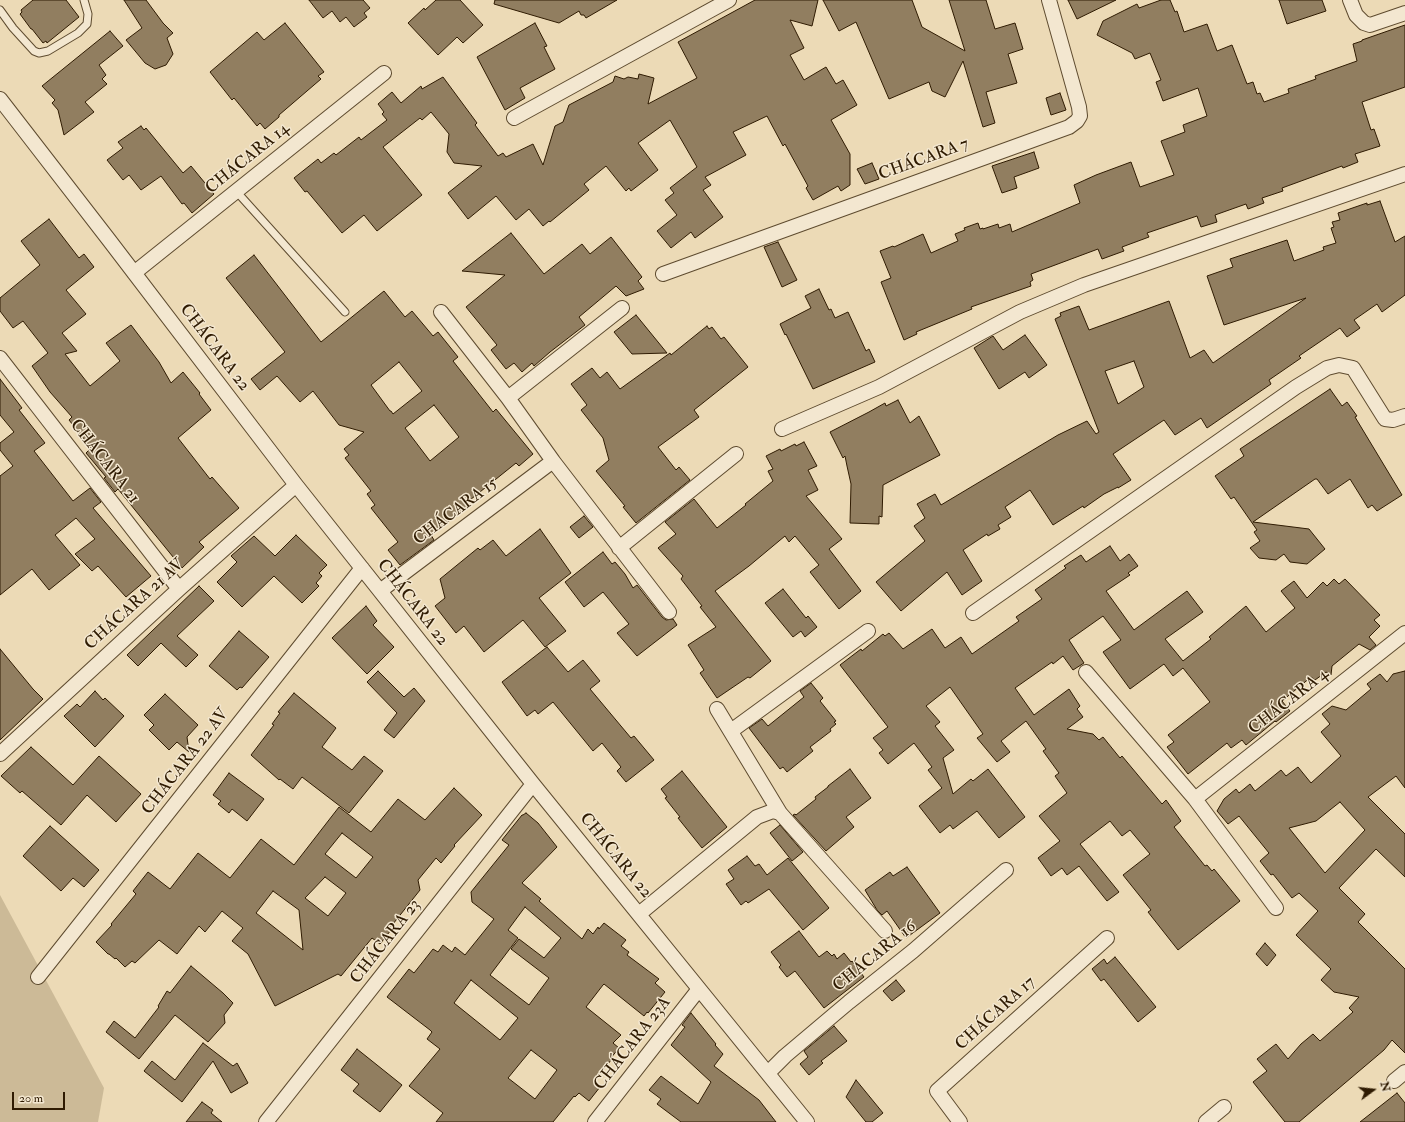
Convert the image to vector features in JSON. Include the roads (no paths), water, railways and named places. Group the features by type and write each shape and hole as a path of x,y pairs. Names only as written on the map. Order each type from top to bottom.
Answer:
{"street":[{"path":"514,118 729,0"},
{"name":"CHÁCARA 7","path":"663,274 1069,127 1077,121 1080,116 1079,107 1049,0"},
{"path":"1350,0 1356,15 1364,24 1370,25 1405,13"},
{"name":"CHÁCARA 14","path":"134,273 384,73"},
{"name":"CHÁCARA 22","path":"0,99 296,485 533,784 807,1122"},
{"path":"782,429 879,387 1020,312 1084,285 1405,174"},
{"path":"508,398 622,308"},
{"path":"441,312 508,398 553,461 669,612"},
{"name":"CHÁCARA 21","path":"0,358 179,589"},
{"path":"973,613 1296,387 1327,368 1339,365 1353,368 1385,419 1394,420 1405,416"},
{"path":"619,548 736,454"},
{"name":"CHÁCARA 15","path":"380,591 553,461"},
{"name":"CHÁCARA 21 AV","path":"0,754 179,589 296,485"},
{"name":"CHÁCARA 22 AV","path":"38,977 362,568"},
{"path":"731,731 868,631"},
{"name":"CHÁCARA 4","path":"1195,799 1405,634"},
{"path":"1086,672 1195,799 1276,908"},
{"path":"717,709 780,813 885,931"},
{"name":"CHÁCARA 23","path":"266,1122 533,784"},
{"path":"639,914 757,817 773,811 780,813"},
{"name":"CHÁCARA 16","path":"768,1073 785,1056 913,951 1006,870"},
{"name":"CHÁCARA 17","path":"960,1122 937,1091 1107,938"},
{"name":"CHÁCARA 23A","path":"595,1122 699,989"},
{"path":"1394,1081 1405,1072"},
{"path":"1206,1122 1224,1107"}],"lane":[{"path":"0,10 13,28 34,51 48,51 78,33 87,24 88,14 84,0"},
{"path":"236,191 345,312"}]}
